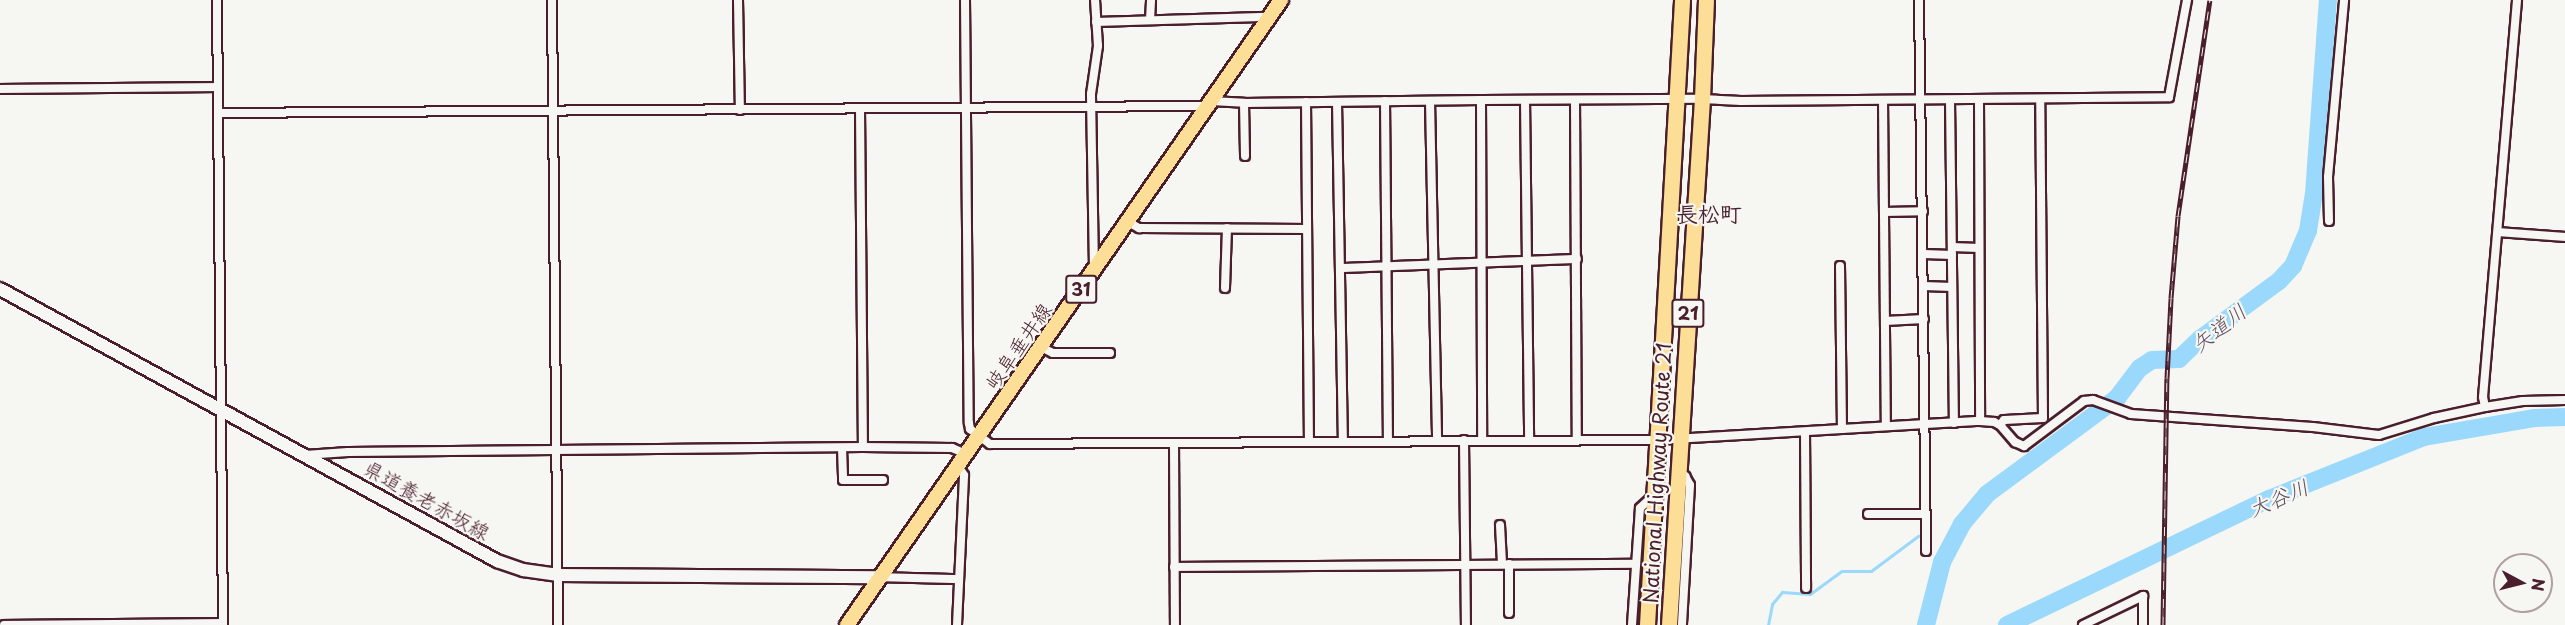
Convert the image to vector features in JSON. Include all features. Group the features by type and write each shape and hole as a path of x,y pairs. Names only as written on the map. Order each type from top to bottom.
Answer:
{"highway":[{"name":"National Highway Route 21","path":"1647,625 1682,0"},
{"name":"National Highway Route 21","path":"1669,625 1702,99 1706,0"}],"main road":[{"name":"岐阜垂井線","path":"847,625 1281,0"},
{"name":"県道養老赤坂線","path":"0,289 497,561 523,570 557,575 879,577"}],"street":[{"path":"4,625 223,624 217,0"},
{"path":"552,0 558,625"},
{"path":"738,0 740,110"},
{"path":"965,0 969,423 970,429 990,444 1577,438 1657,440 1980,421 2000,425 2015,442 2024,446 2084,401 2093,400 2120,411 2346,430 2379,435 2434,418 2485,407 2523,401 2565,400"},
{"path":"1094,271 1091,242 1091,109 1098,46 1095,0"},
{"path":"1150,0 1150,20"},
{"path":"1919,0 1926,551"},
{"path":"218,113 1091,109 1209,104 1430,100 1950,100 2169,97 2187,0"},
{"path":"2329,221 2328,177 2344,0"},
{"path":"2485,407 2483,397 2517,0"},
{"path":"1096,22 1269,16"},
{"path":"0,89 218,87"},
{"path":"1979,99 1980,421"},
{"path":"2000,425 2004,420 2043,418 2040,99"},
{"path":"1430,100 1437,440"},
{"path":"1480,100 1479,263 1482,440"},
{"path":"1525,100 1529,439"},
{"path":"1575,100 1577,438"},
{"path":"1883,100 1886,426"},
{"path":"1950,100 1954,423"},
{"path":"1385,101 1388,441"},
{"path":"1305,102 1310,441"},
{"path":"1337,102 1343,441"},
{"path":"1244,104 1245,156"},
{"path":"860,109 863,447"},
{"path":"1884,212 1923,211"},
{"path":"1128,222 1139,228 1307,229"},
{"path":"1225,288 1227,228"},
{"path":"2498,232 2565,237"},
{"path":"1924,254 1979,248"},
{"path":"1341,268 1577,259"},
{"path":"1840,266 1842,429"},
{"path":"1924,286 1952,286"},
{"path":"1885,321 1924,319"},
{"path":"1041,347 1053,353 1110,353"},
{"path":"1805,432 1806,588"},
{"path":"1464,440 1466,625"},
{"path":"1174,442 1175,625"},
{"path":"305,456 348,452 863,447 952,448 966,454"},
{"path":"842,448 843,480 883,480"},
{"path":"957,625 964,475 958,466"},
{"path":"1678,473 1685,476 1690,485 1682,625"},
{"path":"1632,625 1640,508 1656,494"},
{"path":"1868,514 1926,514"},
{"path":"1500,525 1509,613"},
{"path":"1174,567 1636,564"},
{"path":"879,577 958,579"},
{"path":"2082,625 2143,596 2143,625"}],"waterway":[{"name":"矢道川","path":"1926,625 1942,562 1962,524 1987,494 2117,398 2140,368 2152,360 2179,359 2200,339 2279,281 2293,266 2308,231 2314,194 2328,0"},
{"name":"大谷川","path":"2007,625 2269,499 2424,437 2535,418 2565,417"},
{"path":"1768,625 1772,604 1782,592 1810,594 1842,571 1871,571 1918,536"}],"railway":[{"path":"2163,625 2167,378 2171,298 2178,216 2210,0"}],"district":[{"name":"長松町","path":"1709,213"}]}
